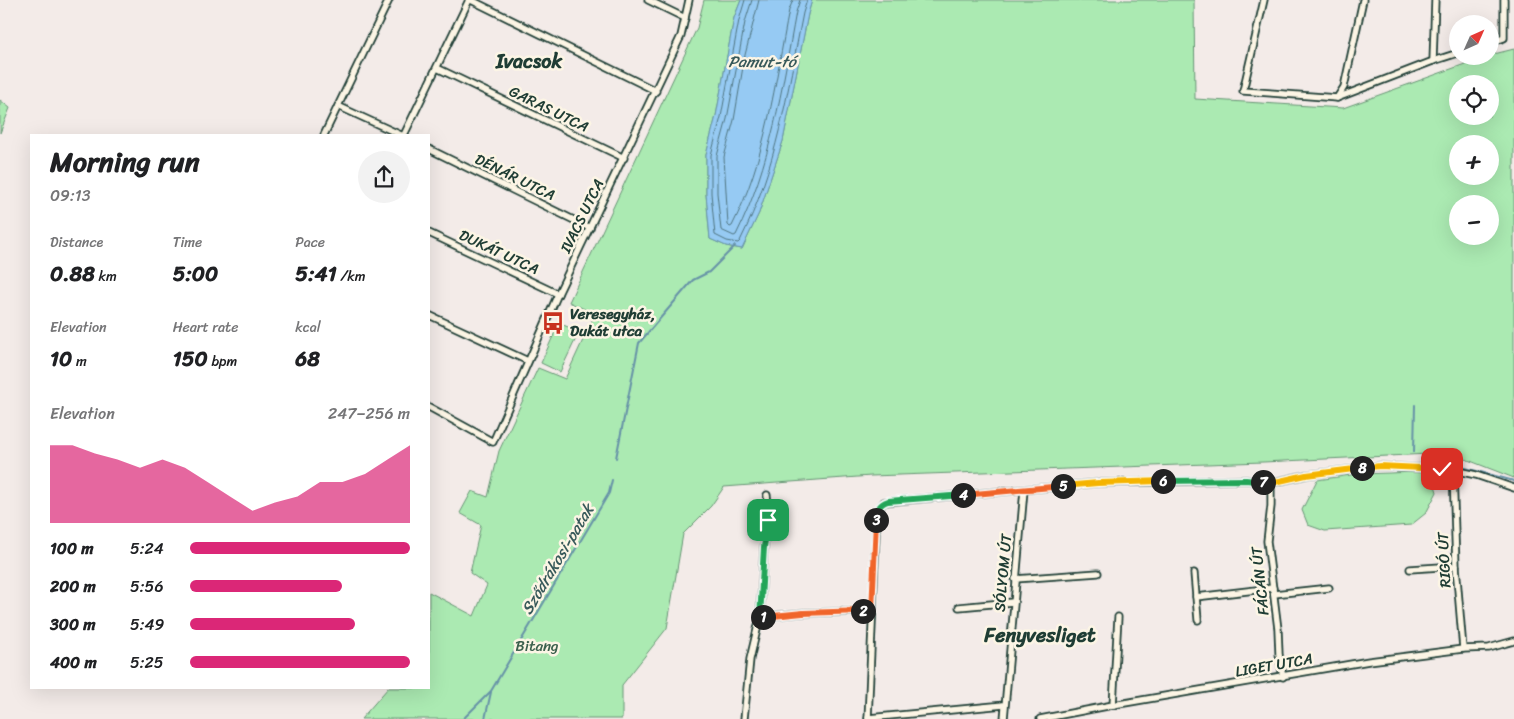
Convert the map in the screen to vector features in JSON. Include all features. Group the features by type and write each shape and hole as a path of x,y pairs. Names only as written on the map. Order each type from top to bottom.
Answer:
{"street":[{"path":"324,134 389,0"},
{"path":"404,134 470,0 656,92"},
{"path":"648,0 686,18"},
{"name":"IVACS UTCA","path":"430,408 493,442 558,294 656,92 681,36 689,0"},
{"path":"1264,0 1243,91 1338,98 1449,56"},
{"path":"1338,98 1344,87 1363,0"},
{"path":"1433,61 1435,0"},
{"path":"1499,40 1504,38 1504,0"},
{"name":"GARAS UTCA","path":"437,68 624,158"},
{"path":"338,106 401,134"},
{"name":"DÉNÁR UTCA","path":"430,149 590,228"},
{"name":"DUKÁT UTCA","path":"430,233 558,294"},
{"path":"430,315 528,361"},
{"path":"1004,705 868,718 876,511 884,502 1098,483 1246,480 1271,483 1306,475 1380,466 1453,470 1476,475 1514,488"},
{"name":"RIGÓ ÚT","path":"1453,470 1456,566 1462,648"},
{"name":"FÁCÁN ÚT","path":"1271,483 1268,541 1282,677"},
{"name":"SÓLYOM ÚT","path":"1004,719 1024,490"},
{"path":"744,719 750,659 760,618 764,547 769,514 767,495"},
{"path":"1410,569 1456,566"},
{"path":"1015,579 1098,573"},
{"path":"1194,573 1198,620"},
{"path":"1196,597 1329,588"},
{"path":"959,607 1013,602"},
{"path":"760,618 803,613 872,611"},
{"path":"1113,705 1118,617"},
{"name":"LIGET UTCA","path":"1040,719 1369,661 1462,648 1490,648 1514,641"}],"green space":[{"name":"Bitang","path":"704,0 741,0 734,18 716,116 706,155 706,194 710,239 726,246 742,249 759,213 783,141 812,0 1194,0 1195,99 1343,108 1462,65 1499,65 1499,53 1514,49 1514,478 1450,453 1263,462 871,476 724,487 711,506 683,534 667,628 622,685 622,719 361,719 387,689 430,689 430,593 474,616 487,585 470,573 481,525 460,513 472,491 488,497 499,451 538,368 565,379 595,314 569,302 697,28"},
{"path":"0,100 10,108 0,133"},
{"path":"559,323 579,332 560,372 541,363"},
{"path":"1431,472 1437,492 1426,513 1411,525 1325,531 1308,525 1302,510 1317,480 1358,474"}],"water":[{"name":"Pamut-tó","path":"741,0 812,0 783,141 759,213 742,249 726,246 710,239 706,194 706,155 716,116 734,18"}],"waterway":[{"name":"Sződrákosi-patak","path":"616,458 639,343 693,280 709,272 735,246"},
{"path":"1414,452 1415,405"},
{"path":"1458,466 1514,481"},
{"name":"Sződrákosi-patak","path":"463,719 491,691 609,493 612,480"},
{"path":"485,719 491,692"}],"place":[{"name":"Veresegyház, Dukát utca","path":"553,323"}],"district":[{"name":"Ivacsok","path":"529,61"},
{"name":"Fenyvesliget","path":"1040,635"}],"route":[{"path":"768,520 765,532 760,618 803,613 872,611 876,511 881,504 888,501 1098,483 1246,480 1271,483 1306,475 1380,466 1442,469"}]}
